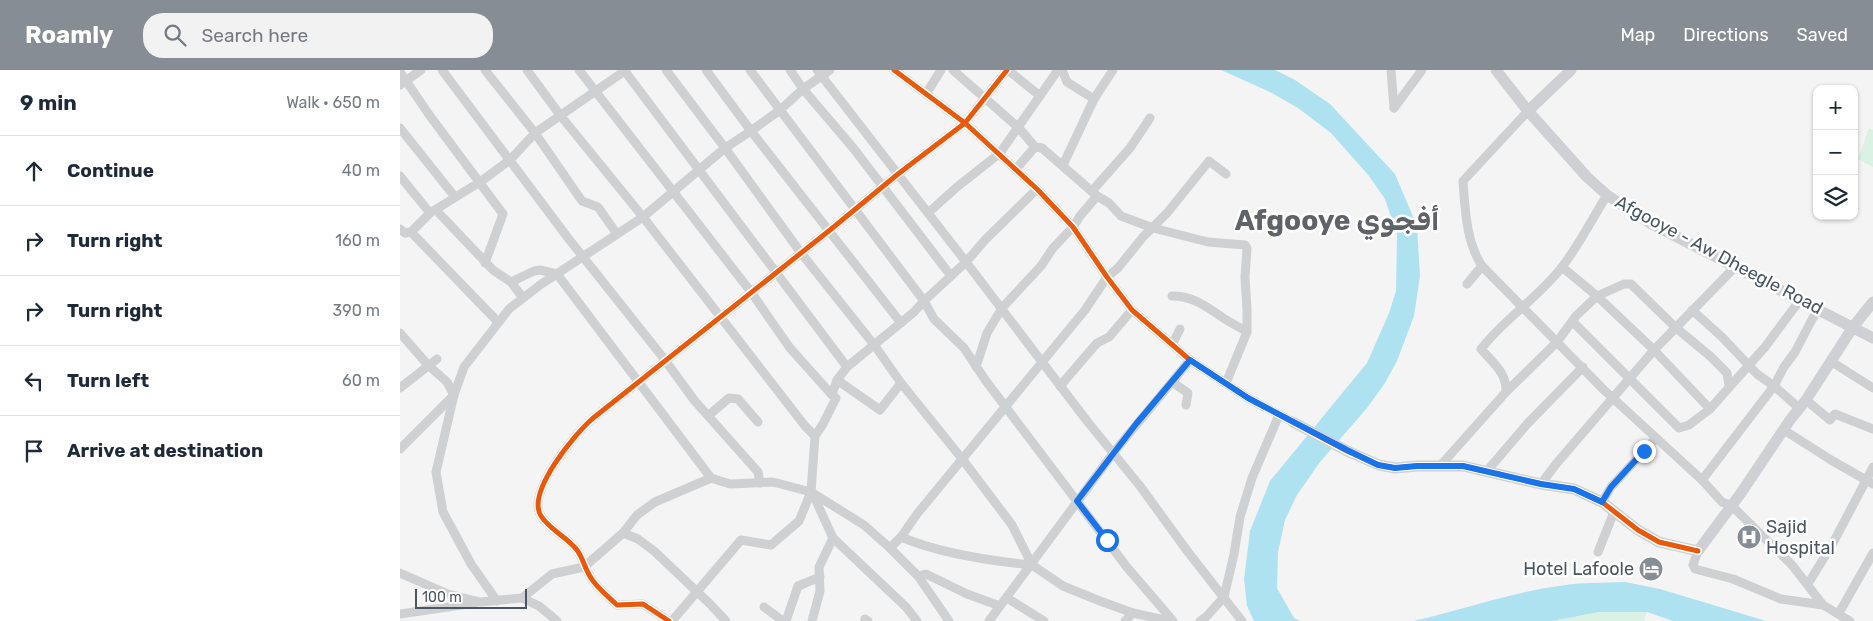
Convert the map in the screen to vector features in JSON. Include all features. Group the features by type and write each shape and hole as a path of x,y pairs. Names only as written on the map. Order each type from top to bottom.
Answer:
{"street":[{"path":"403,83 422,70"},
{"path":"442,70 694,400 758,472 760,483"},
{"path":"484,70 535,133 582,200 598,207 617,234"},
{"path":"527,70 560,115 643,217 805,426 815,436"},
{"path":"579,70 751,292 790,348 836,398 815,436 811,492 799,521 771,545 741,540 671,621 643,604 617,605 592,580 576,548 550,527 540,514 537,501 540,490 568,443 578,432 665,360 720,316 751,292 776,272 801,253 830,230 898,174 965,123 1008,70 1040,96"},
{"path":"400,230 405,233 411,232 433,211 480,182 510,160 535,133 625,70 847,368"},
{"path":"666,70 801,253 1012,525 1032,564 1063,586 1133,613 1171,621"},
{"path":"706,70 751,131 901,323"},
{"path":"750,70 924,301 934,319 964,348 1005,407 1126,566 1171,621"},
{"path":"790,70 854,149 951,276"},
{"path":"496,601 471,564 443,512 436,472 454,395 464,367 509,308 643,217 725,148 780,110 820,73 830,70"},
{"path":"894,70 965,123 1000,153 1037,189 1073,227 1132,310 1190,360 1248,398 1378,465 1395,468 1441,465 1463,466 1541,484 1574,489 1602,502 1638,530 1659,542 1698,552"},
{"path":"926,94 941,70"},
{"path":"953,70 1019,128 1035,147 1042,148 1094,193 1109,203 1121,216 1153,228 1208,242 1244,245 1248,248 1245,277 1247,332 1226,383"},
{"path":"928,213 1000,153 1058,70"},
{"path":"1062,70 1067,82 1094,99"},
{"path":"1063,165 1094,99 1113,70"},
{"path":"1391,70 1394,108 1422,70"},
{"name":"Afgooye - Aw Dheegle Road","path":"1496,70 1528,111 1587,177 1607,195 1650,223 1873,338"},
{"path":"1571,70 1528,111 1463,181 1470,239 1475,256 1482,266 1613,398 1702,480 1722,502 1732,506 1792,564 1823,605"},
{"path":"400,72 403,83 503,214 485,262"},
{"path":"820,73 1087,421 1114,452 1242,621"},
{"path":"976,367 987,333 1002,308 1073,227 1094,193 1130,148 1150,118"},
{"path":"400,128 455,198"},
{"path":"1016,169 1035,147"},
{"path":"890,548 901,537 917,514 1084,310 1107,277 1118,268 1209,161 1226,174"},
{"path":"400,176 493,270 510,282 523,298"},
{"path":"832,395 837,380 847,368 914,312 1037,189"},
{"path":"1506,392 1507,382 1502,372 1481,350 1494,332 1523,308 1562,267 1607,195"},
{"path":"411,232 498,322"},
{"path":"1467,284 1482,266"},
{"path":"1562,267 1597,296 1654,350 1710,409"},
{"path":"1541,484 1654,350 1735,267"},
{"path":"510,282 534,271 540,270 557,274 712,478 730,484 773,482 811,492 864,525 890,548 918,576 949,621"},
{"path":"1441,465 1506,392 1556,342 1576,316 1597,296 1624,284 1631,284 1675,327 1710,356 1727,373 1729,386"},
{"path":"1172,296 1180,296 1204,304 1218,315 1247,332"},
{"path":"1572,322 1679,428 1689,425 1710,409 1765,347 1800,300"},
{"path":"1850,621 1823,605 1781,599 1733,579 1696,569 1693,565 1698,552 1832,362 1853,327 1873,302"},
{"path":"1702,480 1774,386 1795,352 1818,308"},
{"path":"1060,386 1097,343 1109,336 1132,310"},
{"path":"1692,310 1722,337 1757,374 1774,386 1830,420 1835,414 1873,429"},
{"path":"1172,344 1180,329"},
{"path":"402,339 447,382 454,395"},
{"path":"400,388 437,359"},
{"path":"989,621 1114,452 1190,360"},
{"path":"1832,362 1873,388"},
{"path":"1487,471 1528,423 1583,367"},
{"path":"837,380 880,410 901,383"},
{"path":"1172,382 1188,393 1186,405"},
{"path":"400,449 454,395"},
{"path":"709,415 729,398 738,399 758,422"},
{"path":"1200,621 1224,597 1240,517 1252,478 1279,415"},
{"path":"1784,430 1870,482"},
{"path":"1602,502 1611,487 1656,438"},
{"path":"1808,584 1870,482 1873,467"},
{"path":"522,598 552,574 584,567 623,533 637,515 655,502 712,478"},
{"path":"811,492 833,538 906,607 917,621"},
{"path":"1598,552 1614,512"},
{"path":"623,533 638,539 654,551 726,621"},
{"path":"901,537 924,547 1009,563 1032,564"},
{"path":"812,621 820,591 820,567 833,538"},
{"path":"1839,613 1873,553"},
{"path":"400,573 448,594 480,602"},
{"path":"918,576 926,574 967,594 1000,606"},
{"path":"764,607 785,621 798,586 820,577"},
{"path":"400,614 522,598 539,606 557,621"},
{"path":"1007,598 1044,621"},
{"path":"1125,621 1133,613"}],"green space":[{"path":"1869,128 1873,130 1873,167 1858,159"},
{"path":"1599,612 1647,612 1644,621 1552,621"}],"water":[{"path":"1221,70 1275,70 1295,80 1330,104 1395,174 1417,226 1420,276 1414,316 1397,361 1385,383 1367,408 1320,462 1297,495 1285,520 1278,552 1277,588 1294,618 1300,621 1254,621 1247,606 1244,579 1250,531 1270,481 1367,363 1389,313 1396,291 1397,235 1385,199 1369,176 1331,133 1298,108 1270,92"},
{"path":"1625,582 1660,589 1766,621 1673,621 1647,612 1599,612 1552,621 1413,621 1540,589 1576,584"}],"cycle path":[{"path":"894,70 965,123 1037,189 1073,227 1132,310 1190,360 1248,398 1347,451 1379,465 1395,468 1463,466 1541,484 1574,489 1602,502 1638,530 1659,542 1698,551"},
{"path":"669,621 643,604 617,605 594,582 577,550 541,516 538,506 540,493 554,464 584,426 592,419 898,174 965,123 1007,70"}],"place":[{"name":"Sajid Hospital","path":"1749,537"},
{"name":"Hotel Lafoole","path":"1651,569"}],"district":[{"name":"Afgooye أفجوي","path":"1337,220"}],"route":[{"path":"1107,540 1077,501 1136,424 1190,360 1248,398 1378,465 1395,468 1441,465 1463,466 1541,484 1574,489 1602,502 1611,487 1644,451"}]}
